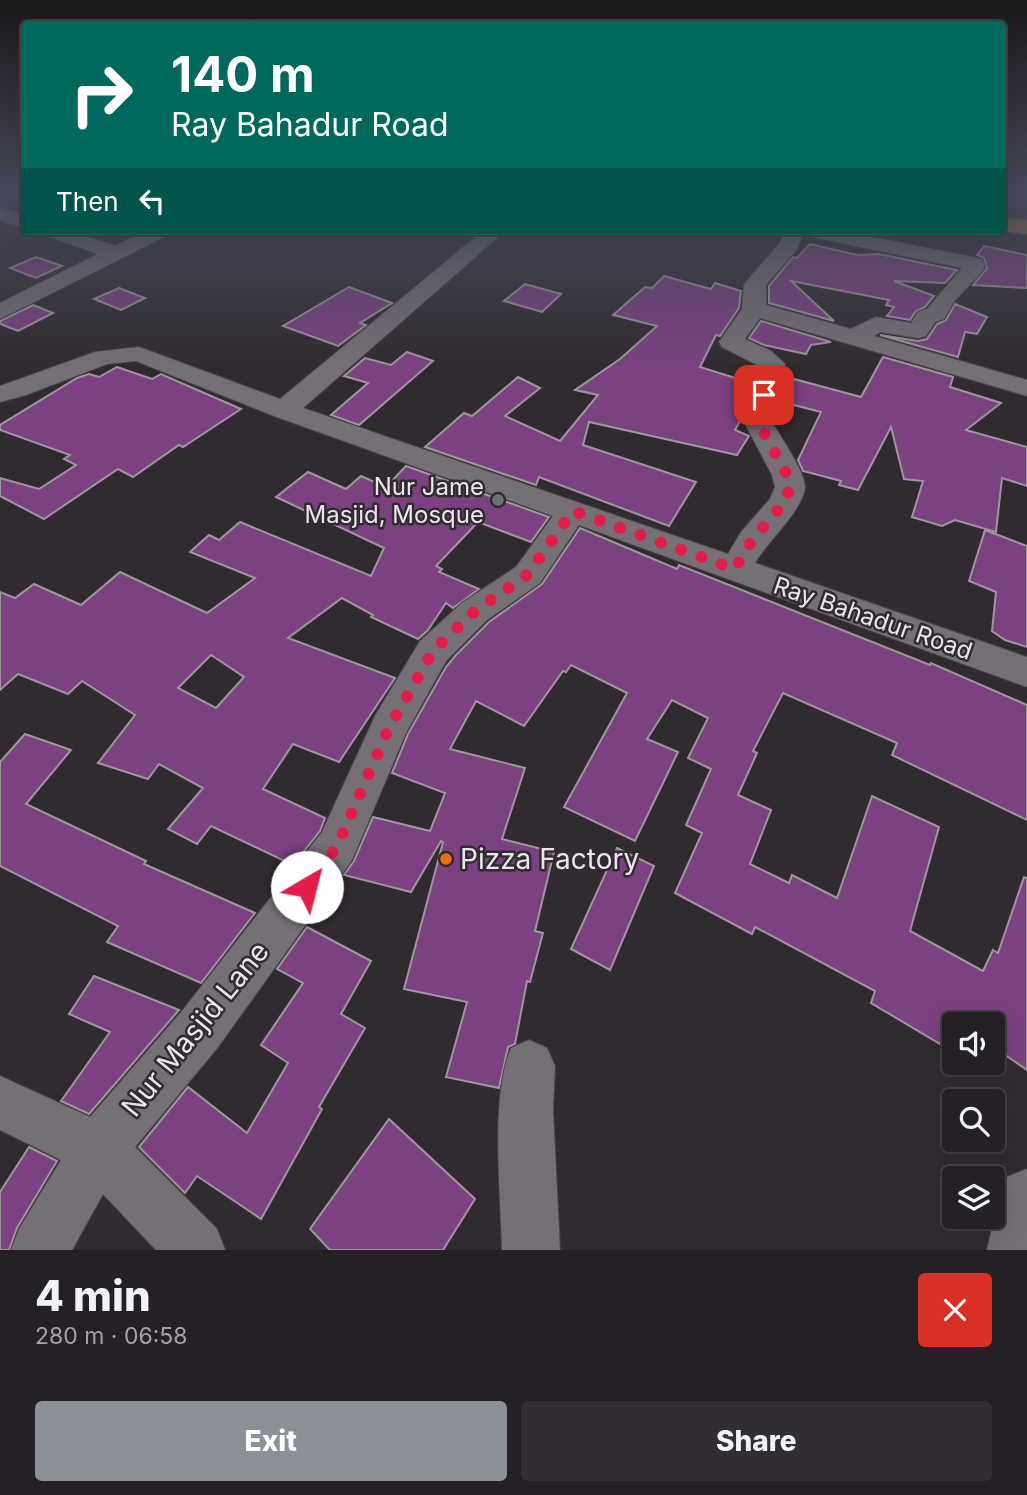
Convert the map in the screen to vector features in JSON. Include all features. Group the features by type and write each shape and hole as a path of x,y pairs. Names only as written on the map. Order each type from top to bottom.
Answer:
{"street":[{"path":"107,250 115,253"},
{"path":"0,312 10,298 121,250"},
{"path":"284,410 472,250"},
{"path":"735,569 752,540 784,503 790,487 787,475 756,418 772,365 762,356 731,342 754,309 755,284 785,250"},
{"path":"854,338 876,324 918,331 926,317 936,314 939,304 974,268 974,264 907,250"},
{"path":"754,309 1027,388"},
{"name":"Ray Bahadur Road","path":"0,394 123,353 139,354 284,410 1027,672"},
{"name":"Nur Masjid Lane","path":"40,1250 98,1149 200,1029 337,846 389,728 433,651 475,611 527,575 573,511"},
{"path":"529,1066 526,1110 531,1250"},
{"path":"0,1102 98,1149 196,1250"},
{"path":"1016,1250 1027,1197"}],"building":[{"path":"804,250 837,250 857,255 879,254 957,270 945,283 894,281 934,296 925,307 916,311 910,320 887,316 894,307 886,305 889,300 791,281 834,321 769,303 769,286 793,257 797,258"},
{"path":"981,250 1005,250 1027,255 1027,288 973,285 987,268 984,258 977,255"},
{"path":"36,257 62,266 36,278 10,268"},
{"path":"664,276 711,289 715,283 741,291 739,308 720,336 716,335 700,367 751,383 735,430 749,436 737,455 589,422 583,445 696,482 669,526 539,477 536,485 425,447 464,413 472,416 518,377 540,388 505,416 560,441 598,395 575,390 620,359 657,326 613,315 645,287 652,288"},
{"path":"525,284 561,294 542,312 504,301"},
{"path":"349,287 392,303 360,323 366,325 338,346 283,326"},
{"path":"119,288 145,298 121,310 94,299"},
{"path":"955,304 987,317 977,334 965,332 958,357 880,335 918,341 927,339 937,324 946,320"},
{"path":"33,305 53,313 18,331 0,324 0,321"},
{"path":"761,321 831,342 811,345 806,354 764,345 749,338"},
{"path":"407,352 433,361 359,425 331,415 368,383 344,376 365,358 391,365"},
{"path":"883,357 953,377 950,387 1001,403 966,430 1027,447 1027,486 1002,478 996,532 955,520 942,526 912,517 923,481 904,479 891,427 858,490 839,485 841,481 803,471 798,460 821,412 782,402 794,379 861,397"},
{"path":"117,367 152,379 161,374 241,409 183,447 179,445 133,477 118,469 44,519 0,496 0,478 39,489 76,465 64,459 70,455 0,430 0,425 77,378 89,374 99,377"},
{"path":"406,466 549,517 531,542 478,522 436,566 442,569 439,572 479,589 453,608 446,603 428,630 418,639 371,617 373,615 342,598 288,638 395,678 339,762 293,744 263,789 325,818 320,831 293,865 211,826 197,844 168,829 203,788 159,764 148,779 98,763 135,715 82,681 68,694 18,674 0,690 0,592 15,598 34,584 81,605 120,572 207,613 255,578 190,552 209,535 219,540 240,522 371,576 384,548 276,497 308,472 346,489 361,476 386,487","holes":["211,655 244,677 216,708 178,688"]},
{"path":"580,528 677,569 679,565 930,665 931,663 1027,705 1027,820 892,755 897,743 783,693 753,751 757,753 738,795 771,810 750,864 789,883 792,875 837,898 872,796 939,827 910,931 983,971 993,950 998,953 1024,877 1027,878 1027,1070 1005,1055 1005,1012 942,1012 940,1044 871,1003 875,991 755,927 752,934 675,893 702,833 686,825 711,769 688,758 708,718 672,700 647,739 678,752 635,841 564,807 627,693 571,665 566,672 563,671 524,726 476,701 450,749 525,768 502,839 554,852 535,931 543,933 530,982 527,981 515,1044 508,1047 499,1088 446,1077 467,1002 404,989 443,842 441,841 411,892 344,875 354,861 373,817 430,831 445,793 392,773 408,734 455,656 489,622 542,584"},
{"path":"985,530 1027,546 1027,647 1005,640 992,631 996,592 969,581"},
{"path":"25,734 71,750 26,804 146,861 144,864 255,913 201,983 107,942 118,926 0,866 0,762"},
{"path":"617,848 654,866 610,970 571,949"},
{"path":"307,927 371,961 341,1014 365,1028 319,1107 322,1109 261,1219 197,1176 185,1193 139,1147 188,1087 247,1133 288,1063 261,1045 303,983 277,969"},
{"path":"94,976 179,1010 89,1114 61,1101 110,1032 69,1014"},
{"path":"389,1119 475,1199 443,1250 330,1250 310,1229"},
{"path":"29,1147 57,1161 17,1228 9,1250 0,1250 0,1192"}],"place":[{"name":"Nur Jame Masjid, Mosque","path":"498,500"},
{"name":"Pizza Factory","path":"446,859"}],"route":[{"path":"307,887 337,846 389,728 433,651 475,611 527,575 573,511 735,569 752,540 784,503 790,487 787,475 756,418 764,395"}]}
